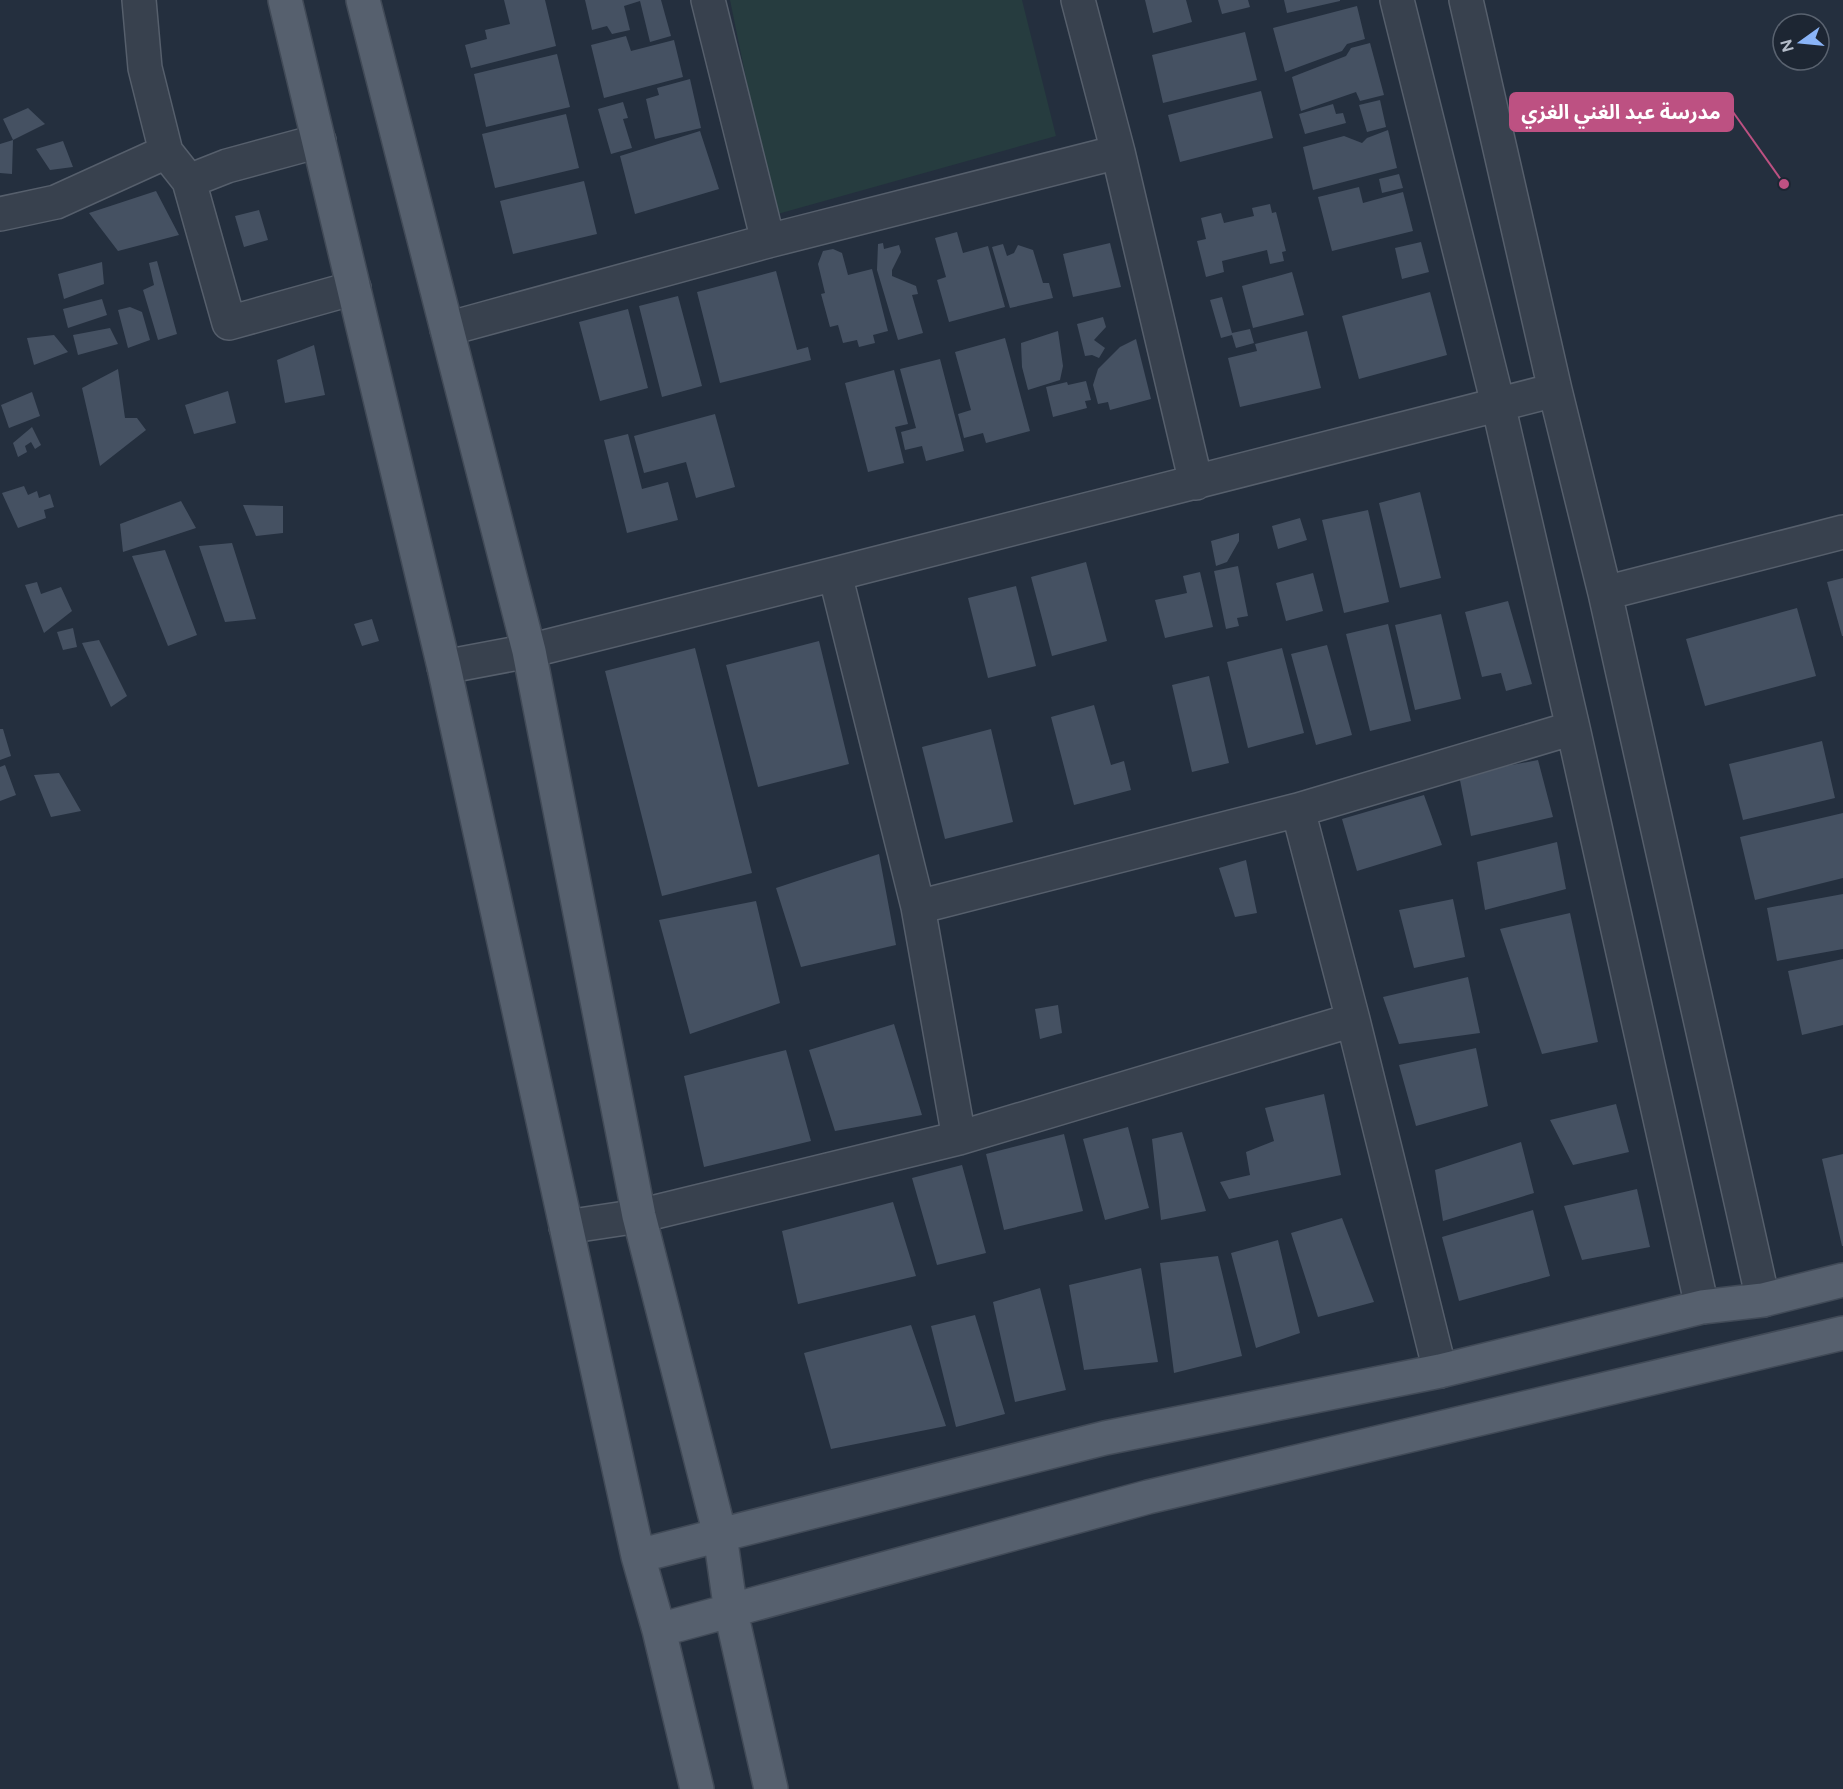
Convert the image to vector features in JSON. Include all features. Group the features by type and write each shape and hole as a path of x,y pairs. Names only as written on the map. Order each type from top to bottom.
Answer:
{"main road":[{"path":"285,0 444,667 638,1556 697,1789"},
{"path":"363,0 529,651 639,1216 720,1534 731,1611 771,1789"},
{"path":"638,1556 1105,1438 1440,1371 1702,1307 1763,1300 1843,1280"},
{"path":"658,1630 1148,1497 1843,1333"}],"street":[{"path":"139,0 145,68 166,152 189,181 229,323 354,288"},
{"path":"708,0 768,241"},
{"path":"1078,0 1118,152 1196,483"},
{"path":"1397,0 1498,404 1702,1307"},
{"path":"1466,0 1555,390 1605,593 1763,1300"},
{"path":"189,181 228,166 319,141"},
{"path":"0,214 57,202 166,152"},
{"path":"447,328 768,241 1118,152"},
{"path":"444,667 529,651 1555,390"},
{"path":"1605,593 1843,532"},
{"path":"835,574 918,907 959,1138"},
{"path":"918,907 1298,810 1573,728"},
{"path":"1298,810 1440,1371"},
{"path":"566,1227 639,1216 959,1138 1353,1020"}],"green space":[{"path":"730,0 1022,0 1056,136 774,215"}],"building":[{"path":"504,0 545,0 556,46 471,68 465,45 487,39 485,30 510,24"},
{"path":"585,0 661,0 671,36 650,42 640,1 624,6 630,30 612,34 607,26 592,30"},
{"path":"1145,0 1186,0 1192,22 1153,33"},
{"path":"1218,0 1248,0 1250,7 1222,14"},
{"path":"1284,0 1340,0 1340,1 1287,13"},
{"path":"1357,6 1365,39 1347,44 1342,51 1285,72 1273,28"},
{"path":"1245,32 1257,80 1163,103 1152,55"},
{"path":"626,36 631,51 674,40 683,77 604,98 591,45"},
{"path":"1370,43 1384,95 1360,101 1356,92 1301,111 1292,77 1346,56 1351,48"},
{"path":"557,54 570,107 486,127 474,74"},
{"path":"690,79 701,128 655,139 646,99 659,95 657,88"},
{"path":"1261,91 1273,138 1180,162 1168,115"},
{"path":"1380,100 1386,127 1367,132 1359,105"},
{"path":"623,102 628,118 623,119 632,148 611,154 598,109"},
{"path":"1333,104 1336,114 1343,113 1346,123 1305,134 1299,114"},
{"path":"28,108 45,124 13,140 3,119"},
{"path":"566,114 579,168 495,188 482,134"},
{"path":"1388,130 1397,168 1313,190 1303,147 1344,136 1362,143 1367,138"},
{"path":"700,131 719,189 635,214 620,156"},
{"path":"13,140 12,174 0,173 0,144"},
{"path":"63,141 73,167 50,170 36,149"},
{"path":"1399,174 1403,188 1382,193 1379,179"},
{"path":"584,181 597,234 513,254 500,201"},
{"path":"1359,187 1363,203 1403,192 1413,231 1332,251 1318,197"},
{"path":"156,191 179,235 118,251 89,213"},
{"path":"1270,204 1272,213 1276,212 1286,251 1282,252 1284,261 1270,264 1267,250 1222,261 1224,272 1206,277 1197,241 1206,239 1201,218 1221,213 1224,223 1254,216 1252,208"},
{"path":"259,210 268,240 244,247 235,216"},
{"path":"957,232 963,253 988,246 1005,307 949,322 937,280 946,277 935,238"},
{"path":"1421,242 1429,272 1402,279 1395,248"},
{"path":"883,243 884,249 899,245 901,252 892,270 892,276 916,286 918,294 912,295 923,333 898,340 877,270 878,244"},
{"path":"1110,243 1121,287 1073,297 1063,254"},
{"path":"1003,244 1007,256 1014,253 1018,245 1033,250 1043,283 1049,283 1053,298 1010,308 992,247"},
{"path":"833,249 842,253 848,275 872,269 888,331 873,335 875,343 859,347 857,340 843,343 838,325 830,327 821,294 825,293 818,264 823,251"},
{"path":"157,261 177,334 158,340 143,290 154,285 149,263"},
{"path":"102,262 104,284 64,299 58,274"},
{"path":"776,271 797,350 808,347 811,360 720,383 697,292"},
{"path":"1292,272 1304,315 1253,328 1242,286"},
{"path":"1430,292 1447,355 1359,379 1342,316"},
{"path":"678,296 702,386 662,397 639,306"},
{"path":"1222,297 1232,333 1250,329 1254,343 1236,348 1232,335 1221,338 1210,300"},
{"path":"102,299 107,315 68,328 63,309"},
{"path":"130,307 142,312 150,340 128,348 118,310"},
{"path":"628,309 648,388 600,401 579,322"},
{"path":"1103,317 1106,327 1094,340 1105,348 1099,358 1092,355 1085,356 1077,324"},
{"path":"110,328 118,344 78,355 73,335"},
{"path":"1058,331 1063,366 1060,380 1028,390 1022,367 1021,343"},
{"path":"1307,331 1321,388 1240,407 1228,358 1257,351 1255,344"},
{"path":"54,335 68,352 34,365 27,338"},
{"path":"1005,338 1030,431 986,443 983,433 964,438 958,414 971,410 955,352"},
{"path":"1136,339 1151,399 1110,410 1108,402 1098,404 1093,385 1098,369 1120,347"},
{"path":"314,345 325,395 285,403 277,360"},
{"path":"940,359 964,451 926,461 922,446 905,450 901,432 916,428 900,369"},
{"path":"118,369 125,418 137,418 146,430 100,466 82,388"},
{"path":"894,370 908,424 895,427 904,463 868,472 845,383"},
{"path":"1086,381 1091,400 1085,401 1087,408 1053,417 1046,387 1067,382 1068,385"},
{"path":"228,391 236,423 194,434 185,405"},
{"path":"32,392 40,416 9,428 1,405"},
{"path":"715,414 735,487 696,498 686,462 644,473 634,436"},
{"path":"32,427 41,445 35,449 31,442 25,446 27,452 18,457 13,443"},
{"path":"628,434 642,489 668,482 678,520 627,533 604,440"},
{"path":"24,486 28,495 37,491 39,498 50,494 54,507 44,510 46,518 18,528 2,493"},
{"path":"1420,492 1441,578 1400,588 1379,503"},
{"path":"181,501 196,528 123,552 120,524"},
{"path":"243,505 283,506 283,533 256,536"},
{"path":"1368,510 1389,602 1344,613 1322,520"},
{"path":"1300,518 1307,540 1278,549 1272,526"},
{"path":"1239,533 1239,541 1227,562 1216,566 1211,541"},
{"path":"232,543 256,619 225,622 199,546"},
{"path":"165,550 197,635 168,646 132,556"},
{"path":"1086,562 1107,641 1052,656 1031,577"},
{"path":"1238,566 1248,616 1237,618 1239,626 1226,629 1214,571"},
{"path":"1200,572 1213,627 1165,638 1155,600 1187,593 1183,576"},
{"path":"1313,573 1323,611 1286,621 1276,583"},
{"path":"1843,578 1843,636 1842,636 1827,582"},
{"path":"37,582 41,594 61,587 72,611 44,633 25,585"},
{"path":"1016,586 1036,666 988,678 968,598"},
{"path":"1508,601 1532,684 1506,691 1501,673 1482,677 1465,612"},
{"path":"1797,608 1816,676 1705,706 1686,639"},
{"path":"1441,614 1461,699 1415,710 1395,625"},
{"path":"372,619 379,641 362,646 354,624"},
{"path":"1388,624 1411,721 1370,731 1346,634"},
{"path":"73,628 77,647 63,650 57,632"},
{"path":"99,640 127,696 111,707 82,643"},
{"path":"819,641 849,764 758,787 726,665"},
{"path":"1327,645 1352,735 1316,745 1291,654"},
{"path":"695,648 752,873 662,896 605,671"},
{"path":"1282,648 1304,733 1248,748 1227,662"},
{"path":"1209,676 1229,763 1192,772 1172,685"},
{"path":"1094,705 1111,765 1124,761 1131,790 1074,805 1051,717"},
{"path":"0,729 3,729 11,756 0,760"},
{"path":"991,729 1013,822 945,839 922,747"},
{"path":"1822,741 1835,798 1743,820 1729,764"},
{"path":"1538,760 1553,817 1471,836 1459,775"},
{"path":"5,765 16,795 0,801 0,767"},
{"path":"59,773 81,811 51,817 34,775"},
{"path":"1424,795 1442,845 1357,871 1342,819"},
{"path":"1843,813 1843,878 1755,900 1740,837"},
{"path":"1557,842 1566,889 1485,910 1477,862"},
{"path":"879,854 896,945 801,967 776,888"},
{"path":"1246,860 1257,913 1235,917 1219,868"},
{"path":"1843,894 1843,949 1777,961 1767,908"},
{"path":"1453,899 1465,957 1414,968 1399,910"},
{"path":"756,901 780,1003 690,1034 659,920"},
{"path":"1570,913 1598,1042 1542,1054 1500,929"},
{"path":"1843,959 1843,1025 1802,1035 1788,971"},
{"path":"1468,977 1480,1033 1399,1044 1383,997"},
{"path":"1058,1005 1062,1033 1040,1039 1035,1009"},
{"path":"894,1024 922,1115 835,1131 809,1050"},
{"path":"1476,1048 1488,1106 1416,1126 1399,1065"},
{"path":"786,1050 811,1141 704,1167 684,1076"},
{"path":"1324,1094 1341,1175 1229,1199 1220,1182 1250,1175 1246,1152 1274,1141 1265,1108"},
{"path":"1616,1104 1629,1152 1573,1165 1550,1120"},
{"path":"1128,1127 1149,1208 1105,1220 1083,1139"},
{"path":"1182,1132 1206,1211 1161,1220 1152,1139"},
{"path":"1064,1134 1083,1211 1004,1230 986,1154"},
{"path":"1521,1142 1534,1193 1443,1221 1435,1170"},
{"path":"1843,1154 1843,1246 1842,1246 1822,1159"},
{"path":"962,1165 986,1253 937,1265 912,1178"},
{"path":"1637,1189 1650,1247 1582,1260 1564,1206"},
{"path":"893,1202 916,1276 798,1304 782,1231"},
{"path":"1533,1210 1550,1276 1459,1301 1442,1237"},
{"path":"1342,1218 1374,1302 1318,1317 1291,1233"},
{"path":"1278,1240 1300,1333 1256,1348 1231,1253"},
{"path":"1218,1256 1242,1356 1174,1373 1160,1263"},
{"path":"1141,1268 1158,1362 1084,1370 1069,1285"},
{"path":"1040,1288 1066,1390 1015,1402 993,1302"},
{"path":"975,1315 1005,1414 956,1427 931,1326"},
{"path":"911,1325 946,1426 831,1449 804,1353"}],"place":[{"name":"مدرسة عبد الغني الغزي","path":"1784,184"}]}
